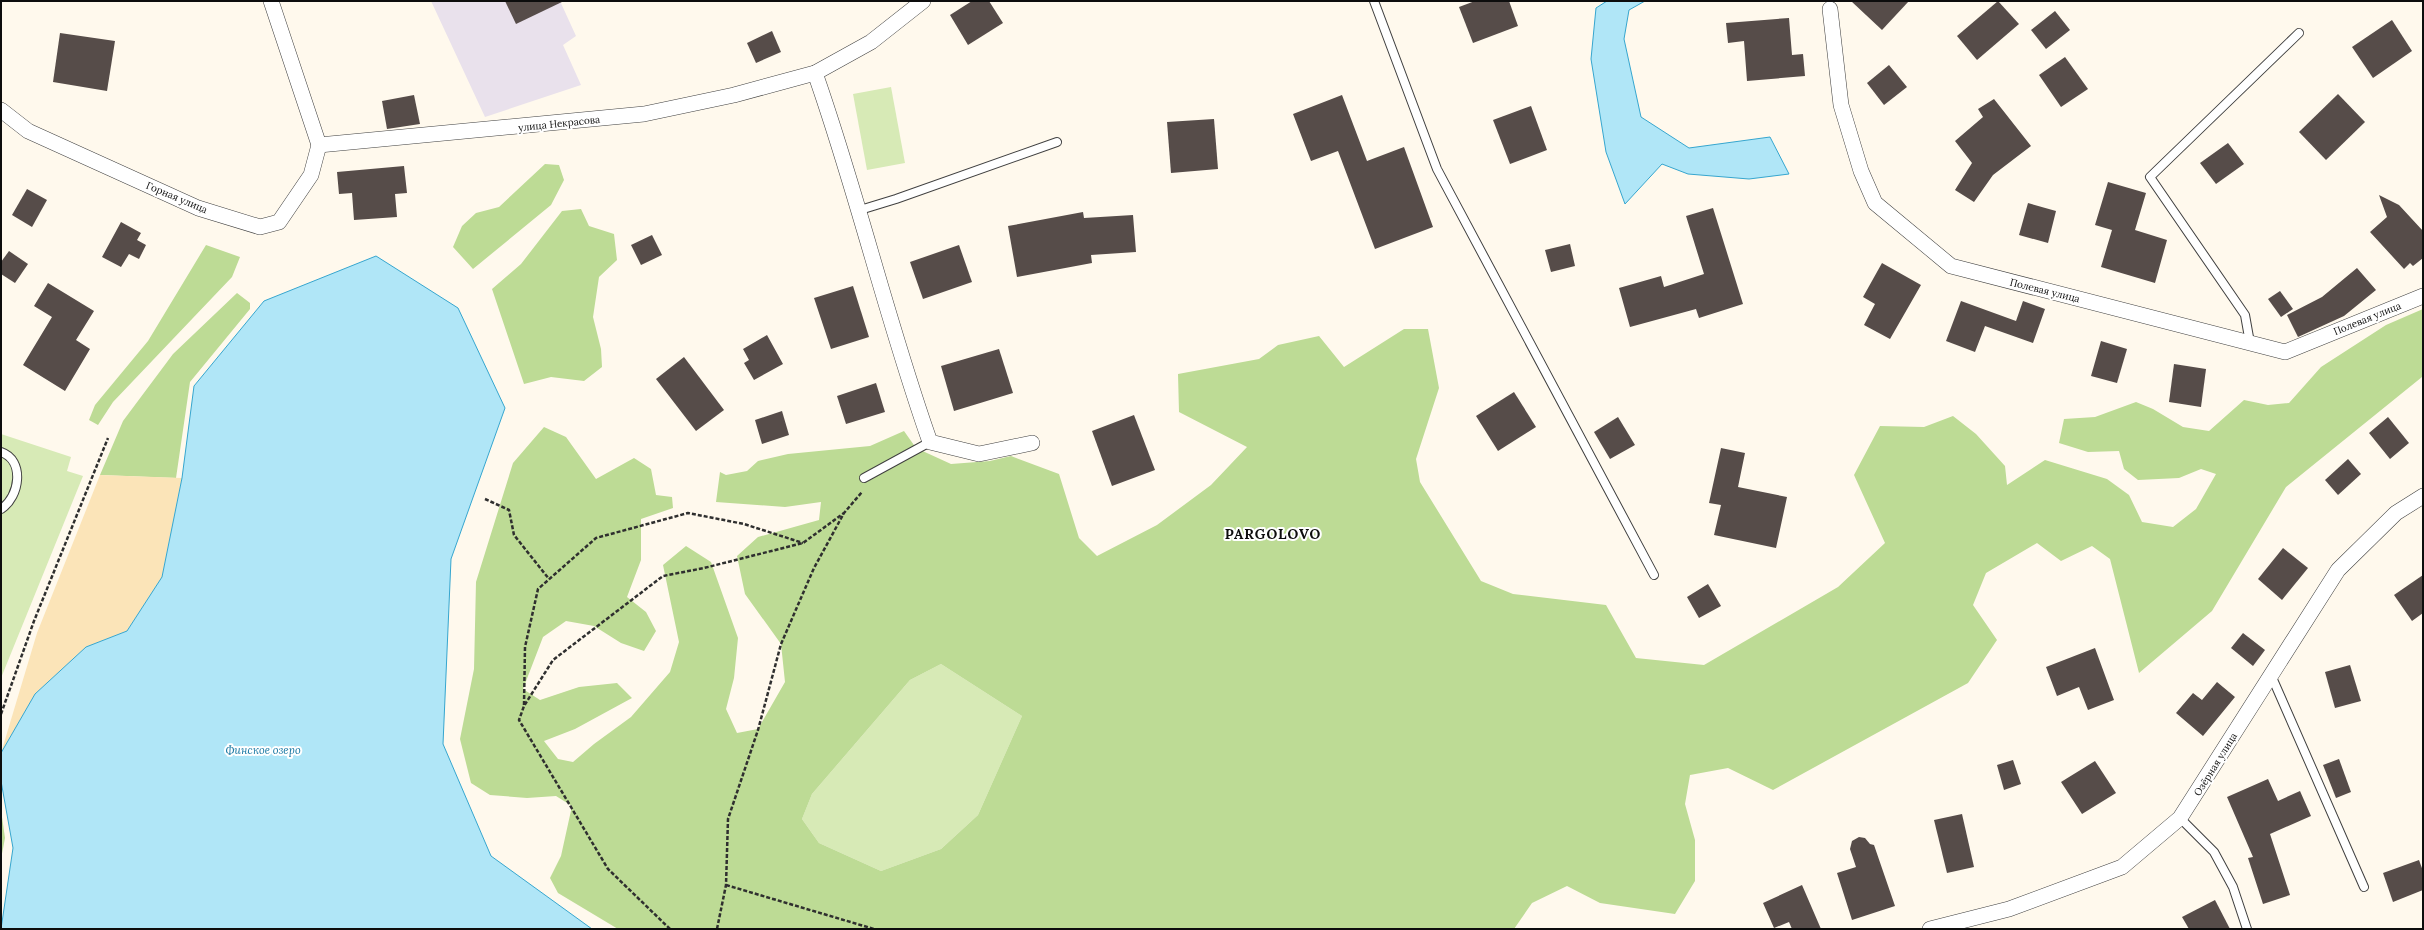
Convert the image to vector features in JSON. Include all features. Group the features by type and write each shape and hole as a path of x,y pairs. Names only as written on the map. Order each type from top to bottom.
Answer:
{"street":[{"path":"271,1 319,145"},
{"name":"улица Некрасова","path":"319,145 644,114 734,95 815,74 871,42 915,3"},
{"name":"Полевая улица","path":"1830,9 1841,105 1861,171 1875,203 1951,266 2285,352 2423,296"},
{"path":"815,74 842,148 916,401 930,442 979,454 1032,443"},
{"name":"Горная улица","path":"1,110 28,131 198,208 260,227 279,222 297,199 311,175 319,145"},
{"name":"Озёрная улица","path":"1930,929 2009,909 2122,867 2180,818 2338,570 2396,513 2423,496"}],"lane":[{"path":"1374,1 1437,169 1654,575"},
{"path":"2250,342 2245,316 2150,177 2299,33"},
{"path":"860,210 896,200 1057,142"},
{"path":"864,478 930,442"},
{"path":"1,452 8,454 16,463 17,484 8,505 1,509"},
{"path":"2271,675 2364,887"},
{"path":"2180,818 2214,852 2233,887 2246,929"}],"path":[{"path":"1,714 34,621 108,438"},
{"path":"485,499 509,510 514,535 549,579"},
{"path":"524,706 525,648 538,589 596,538 688,513 744,524 803,543"},
{"path":"670,929 608,869 519,720 524,706 553,660 663,576 704,568 803,543 844,513 814,568 781,644 758,730 728,819 726,885 717,929"},
{"path":"726,885 874,929"}],"shaded area":[{"path":"431,1 560,1 576,36 563,45 581,85 485,117"}],"green space":[{"path":"891,87 905,163 867,170 853,94"},
{"path":"545,164 559,165 564,180 551,205 473,269 453,247 462,226 476,213 499,207"},
{"path":"581,209 589,226 614,234 617,260 599,277 593,317 601,349 602,367 584,381 551,377 524,384 492,289 521,264 562,211"},
{"path":"206,245 240,257 232,277 113,402 98,425 89,420 95,405 148,341"},
{"path":"237,293 250,303 250,309 190,382 176,478 100,475 123,421 173,354"},
{"path":"2423,309 2422,377 2286,487 2212,611 2139,673 2110,559 2092,546 2061,561 2037,543 1986,573 1973,605 1997,640 1968,683 1773,790 1728,768 1690,775 1685,804 1695,840 1695,881 1675,914 1600,903 1567,886 1532,903 1514,929 618,929 558,893 550,878 561,856 572,806 556,796 527,798 490,795 471,783 460,739 474,669 476,582 513,463 544,427 566,437 596,479 634,458 651,469 656,495 672,497 673,508 641,519 641,560 627,597 646,612 656,631 644,651 621,643 594,626 566,621 543,637 523,689 540,700 579,687 617,683 632,698 575,729 544,741 558,759 573,762 594,744 631,717 670,672 679,642 663,565 686,546 711,562 738,638 734,678 726,709 737,733 758,729 785,682 781,644 745,594 737,556 758,537 819,520 821,502 785,507 716,502 720,472 726,475 747,471 758,461 788,454 870,446 904,431 916,448 951,464 990,461 1011,456 1059,474 1079,538 1097,556 1157,525 1211,485 1247,447 1179,412 1178,374 1259,359 1278,345 1319,336 1344,367 1404,329 1428,329 1439,388 1416,459 1420,482 1481,581 1513,594 1606,605 1636,658 1704,665 1838,587 1885,543 1854,475 1880,426 1924,427 1953,416 1976,434 2005,466 2007,485 2045,460 2107,479 2129,495 2142,522 2173,527 2196,509 2216,474 2201,469 2179,478 2138,480 2124,469 2119,451 2088,452 2059,443 2064,419 2095,417 2136,402 2153,409 2183,427 2209,431 2244,400 2268,405 2289,403 2321,367 2386,325","holes":["941,664 1022,716 978,815 941,849 881,871 819,843 802,819 812,794 910,680"]},
{"path":"1,434 71,457 67,471 83,476 1,678"},
{"path":"941,664 1022,716 978,815 941,849 881,871 819,843 802,819 812,794 910,680"},
{"path":"1,810 5,838 1,859"}],"sand":[{"path":"100,475 182,478 162,577 127,631 86,647 35,694 1,753 37,633"}],"water":[{"path":"1607,1 1645,1 1629,10 1624,39 1641,117 1689,148 1770,137 1789,174 1749,179 1688,174 1662,164 1625,204 1606,152 1591,59 1596,8"},
{"name":"Финское озеро","path":"376,256 458,308 505,408 451,559 443,744 491,856 592,929 1,929 13,848 1,781 1,753 35,694 86,647 127,631 162,577 182,478 194,386 264,301"}],"building":[{"path":"505,1 564,1 516,24"},
{"path":"972,1 989,1 1003,23 968,45 950,15"},
{"path":"1475,1 1509,1 1518,26 1473,43 1459,7"},
{"path":"1851,1 1909,1 1882,30"},
{"path":"1998,1 2019,24 1977,60 1957,36"},
{"path":"2055,11 2070,30 2046,49 2031,30"},
{"path":"1789,18 1792,55 1803,54 1805,76 1747,81 1744,41 1728,43 1726,23"},
{"path":"2392,20 2412,51 2373,78 2352,47"},
{"path":"772,31 781,52 756,63 747,43"},
{"path":"60,33 115,41 107,91 53,82"},
{"path":"2065,57 2088,89 2061,107 2039,75"},
{"path":"1889,65 1907,87 1884,105 1867,83"},
{"path":"2338,94 2365,122 2326,160 2299,132"},
{"path":"414,95 420,124 387,129 382,101"},
{"path":"1342,95 1367,161 1404,147 1433,227 1375,249 1338,151 1311,161 1293,114"},
{"path":"1994,99 2031,146 1993,175 1974,202 1955,190 1972,163 1955,141 1983,117 1978,109"},
{"path":"1531,106 1547,150 1510,164 1493,120"},
{"path":"1214,119 1218,169 1171,173 1167,122"},
{"path":"2228,143 2244,164 2216,184 2200,163"},
{"path":"404,166 407,193 395,194 397,217 354,220 352,193 339,194 337,172"},
{"path":"2108,182 2146,193 2135,230 2167,240 2155,283 2101,267 2112,230 2095,225"},
{"path":"27,189 47,200 32,227 12,215"},
{"path":"2379,195 2399,205 2423,231 2423,258 2413,266 2410,263 2404,269 2370,232 2387,217"},
{"path":"2028,203 2056,211 2048,243 2019,235"},
{"path":"1713,208 1743,304 1699,318 1696,309 1630,327 1619,288 1661,276 1664,287 1704,274 1686,216"},
{"path":"1083,212 1084,218 1133,215 1136,252 1091,255 1092,263 1017,277 1008,226"},
{"path":"121,222 141,233 137,240 146,245 139,259 129,254 121,267 102,257"},
{"path":"652,235 662,255 641,265 631,245"},
{"path":"1570,244 1575,266 1551,272 1545,250"},
{"path":"959,245 972,282 923,299 910,262"},
{"path":"9,251 28,264 15,283 1,274 1,262"},
{"path":"1882,263 1921,285 1890,339 1864,325 1875,304 1863,297"},
{"path":"2357,268 2376,290 2344,316 2298,337 2287,315 2322,297"},
{"path":"48,283 94,311 76,340 90,349 65,391 23,365 52,317 34,306"},
{"path":"853,286 869,337 831,349 814,298"},
{"path":"2280,291 2293,309 2281,317 2268,299"},
{"path":"1961,301 2016,321 2023,301 2045,309 2033,343 1985,326 1975,352 1946,341"},
{"path":"767,335 783,364 754,380 744,363 749,360 743,349"},
{"path":"2101,341 2127,349 2117,383 2091,376"},
{"path":"999,349 1013,393 954,411 941,366"},
{"path":"684,357 724,410 696,431 656,379"},
{"path":"2174,364 2206,369 2201,407 2169,402"},
{"path":"876,383 885,412 846,424 837,396"},
{"path":"1514,392 1536,427 1498,451 1476,416"},
{"path":"782,411 789,435 762,444 755,420"},
{"path":"1134,415 1155,470 1112,486 1092,431"},
{"path":"1618,417 1635,445 1610,459 1594,432"},
{"path":"2388,417 2409,443 2390,459 2369,433"},
{"path":"1721,448 1745,453 1738,487 1787,497 1776,548 1714,535 1721,505 1709,503"},
{"path":"2348,459 2361,474 2338,495 2325,480"},
{"path":"2283,548 2308,568 2282,600 2258,579"},
{"path":"2423,575 2423,613 2412,621 2394,595"},
{"path":"1708,584 1721,606 1699,618 1687,597"},
{"path":"2243,633 2265,650 2253,666 2231,648"},
{"path":"2095,648 2114,700 2088,710 2079,687 2057,696 2046,667"},
{"path":"2350,665 2361,701 2335,708 2325,672"},
{"path":"2217,682 2235,697 2203,736 2176,713 2193,693 2202,700"},
{"path":"2339,759 2351,792 2336,798 2323,765"},
{"path":"2013,760 2021,784 2004,790 1997,765"},
{"path":"2095,761 2116,793 2082,814 2061,782"},
{"path":"2268,779 2278,801 2300,791 2311,816 2270,834 2290,895 2263,904 2248,858 2253,857 2227,797"},
{"path":"1962,814 1974,867 1947,873 1934,820"},
{"path":"1859,837 1865,838 1870,844 1874,845 1895,906 1852,920 1837,873 1856,867 1850,849 1852,841"},
{"path":"2419,860 2423,871 2423,890 2393,902 2383,873"},
{"path":"1802,885 1821,929 1792,929 1789,922 1774,928 1763,903"},
{"path":"2215,900 2230,929 2189,929 2182,917"}],"district":[{"name":"PARGOLOVO","path":"1273,534"}]}
